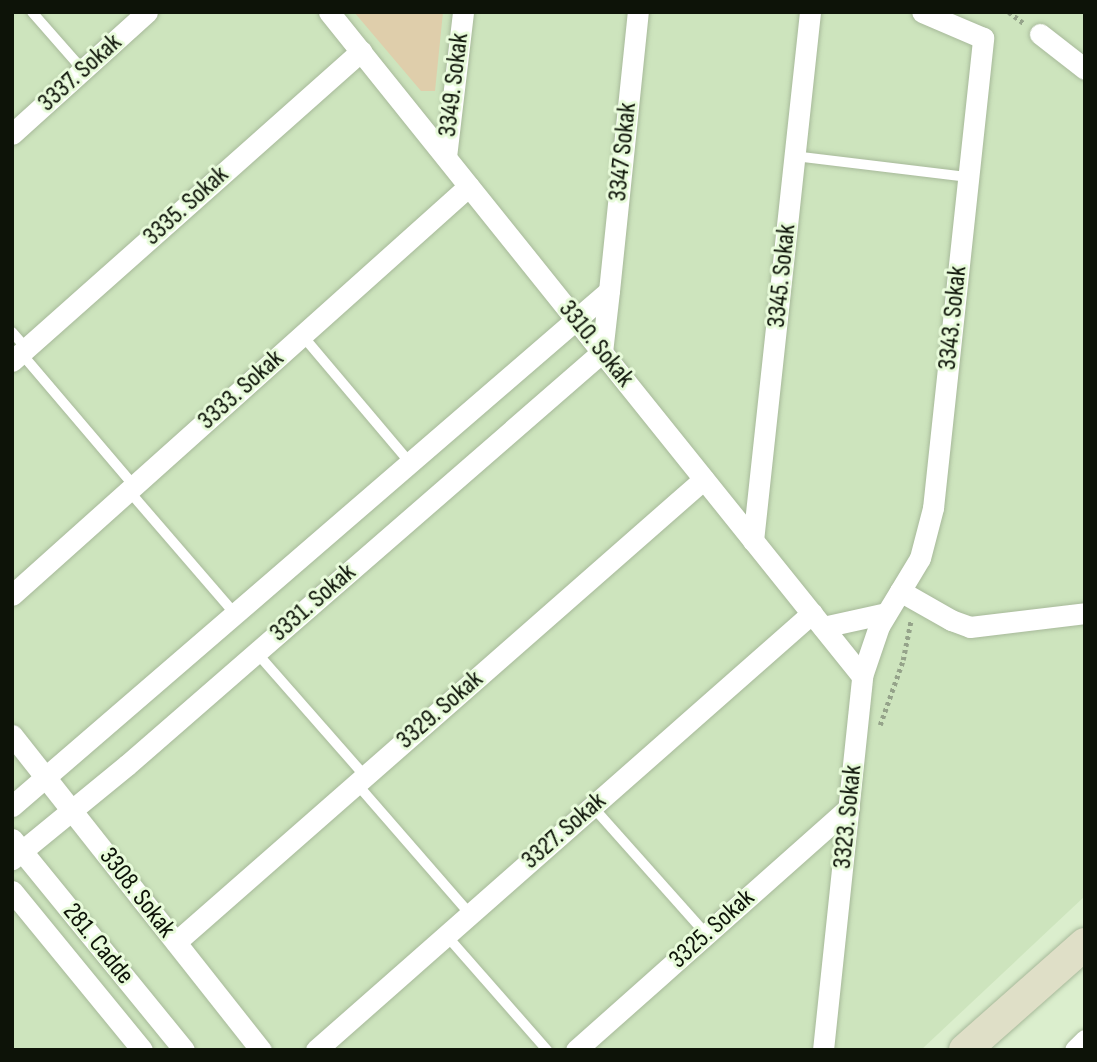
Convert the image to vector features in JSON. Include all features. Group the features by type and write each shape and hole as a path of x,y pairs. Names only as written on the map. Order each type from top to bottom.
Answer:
{"street":[{"name":"3337. Sokak","path":"12,134 147,12"},
{"name":"3310. Sokak","path":"329,12 862,676"},
{"name":"3349. Sokak","path":"446,157 463,12"},
{"name":"3347 Sokak","path":"602,352 638,12"},
{"name":"3345. Sokak","path":"753,541 810,12"},
{"name":"3343. Sokak","path":"907,596 933,508 983,38 922,12"},
{"path":"1041,34 1085,69"},
{"name":"3335. Sokak","path":"20,354 361,51"},
{"name":"3333. Sokak","path":"12,595 469,186"},
{"name":"3331. Sokak","path":"12,806 608,291"},
{"name":"3331. Sokak","path":"16,850 72,811 602,352"},
{"name":"3329. Sokak","path":"176,942 704,479"},
{"path":"907,596 951,621 970,627 1085,613"},
{"name":"3323. Sokak","path":"823,1050 862,676 886,613 907,596"},
{"path":"817,620 886,613"},
{"name":"3327. Sokak","path":"316,1050 592,806 817,620"},
{"name":"3308. Sokak","path":"12,736 261,1050"},
{"name":"3325. Sokak","path":"576,1050 849,808"},
{"name":"281. Cadde","path":"16,850 184,1050"},
{"name":"281. Cadde","path":"12,891 142,1050"},
{"path":"965,1050 1085,944"},
{"path":"1075,1050 1085,1040"}],"lane":[{"path":"32,12 83,70"},
{"path":"794,156 968,177"},
{"path":"12,332 20,354 236,615"},
{"path":"302,335 410,463"},
{"path":"256,652 470,915"},
{"path":"592,806 706,934"},
{"path":"446,935 547,1050"}],"path":[{"path":"877,733 903,660 907,596"}],"shaded area":[{"path":"12,12 1085,12 1085,896 921,1050 12,1050"},
{"path":"354,12 443,12 435,91 421,91"}]}
